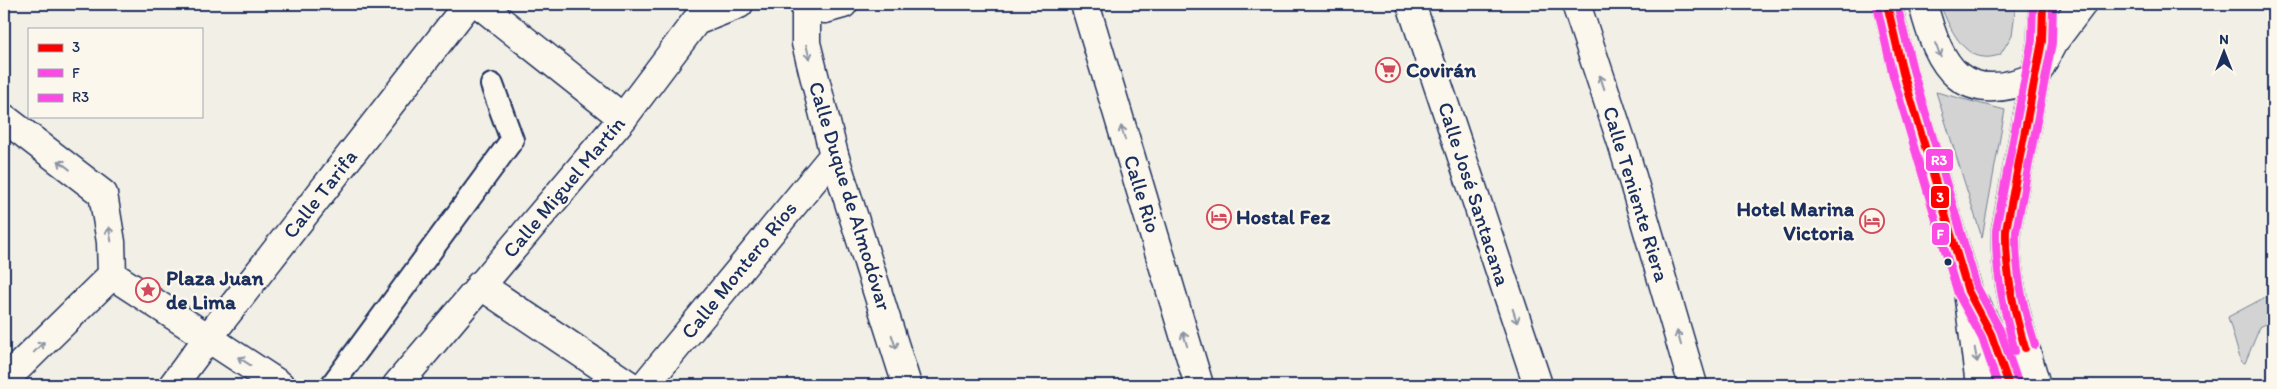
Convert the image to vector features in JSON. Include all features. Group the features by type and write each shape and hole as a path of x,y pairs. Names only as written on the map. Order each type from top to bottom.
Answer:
{"main road":[{"name":"Calle Tarifa","path":"174,385 208,338 468,4"},
{"path":"479,4 623,118"},
{"name":"Calle Miguel Martín","path":"397,385 623,118 696,21 739,4"},
{"path":"806,4 825,9 843,4"},
{"name":"Calle Duque de Almodóvar","path":"806,4 806,43 834,155 907,385"},
{"name":"Calle Rio","path":"1084,4 1200,385"},
{"name":"Calle José Santacana","path":"1411,4 1538,385"},
{"name":"Calle Teniente Riera","path":"1576,4 1623,146 1693,385"},
{"path":"1887,4 1904,73 1968,291 1980,385"},
{"path":"1923,4 1940,56 1949,69 1962,79 1977,85 2006,86 2035,77 2052,44 2082,6"},
{"path":"2036,385 2016,318 2005,254 2006,230 2042,41 2043,4"},
{"path":"4,118 103,194 111,242 112,275 4,381"},
{"name":"Calle Montero Ríos","path":"645,385 834,155"},
{"path":"112,275 280,385"},
{"path":"480,285 628,385"},
{"path":"1968,291 1991,334 2009,385"}],"lane":[{"path":"332,385 512,140 492,84"}],"shaded area":[{"path":"1940,4 2016,4 2012,35 2000,55 1984,57 1968,51 1956,37"},
{"path":"1936,92 2005,110 1982,238"},
{"path":"2273,293 2273,320 2260,327 2245,363 2241,362 2228,317"}],"transit line":[{"name":"3","path":"1887,4 1903,73 1968,291 1991,334 2009,385"},
{"name":"R3","path":"1897,4 1913,70 1977,287 2000,330 2018,382"},
{"name":"R3","path":"2015,351 2001,291 1997,261 1996,230 2032,40 2033,4"},
{"name":"3","path":"2025,348 2011,290 2006,230 2042,41 2043,4"},
{"name":"F","path":"2035,345 2021,289 2016,231 2052,43 2053,4"},
{"name":"F","path":"1877,6 1893,76 1958,294 1982,338 1998,385"}],"place":[{"name":"Covirán","path":"1388,70"},
{"name":"Hostal Fez","path":"1219,217"},
{"name":"Hotel Marina Victoria","path":"1872,221"},
{"name":"Plaza Juan de Lima","path":"148,290"}]}
